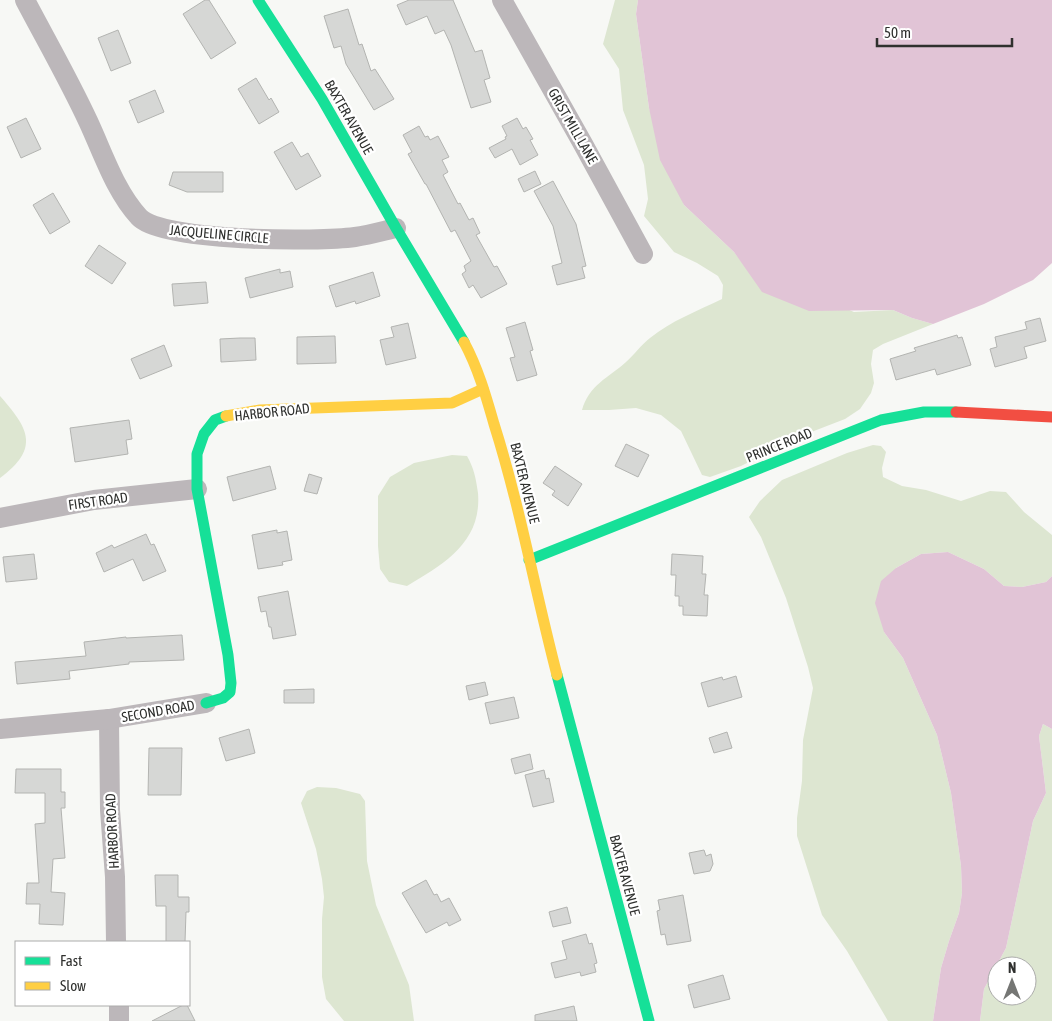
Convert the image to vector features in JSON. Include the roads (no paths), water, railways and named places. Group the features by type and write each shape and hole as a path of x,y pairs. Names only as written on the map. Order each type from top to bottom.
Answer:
{"street":[{"name":"JACQUELINE CIRCLE","path":"25,0 87,119 118,188 140,218 156,228 190,234 274,239 354,237 396,228"},
{"name":"BAXTER AVENUE","path":"258,0 322,98 475,362 500,442 567,714 649,1021"},
{"name":"GRIST MILL LANE","path":"502,0 584,144 643,254"},
{"name":"HARBOR ROAD","path":"206,703 223,698 230,692 231,682 228,655 197,490 197,454 204,434 216,420 233,414 260,410 452,403 483,389"},
{"name":"PRINCE ROAD","path":"529,560 881,420 924,412 968,412 1052,417"},
{"name":"FIRST ROAD","path":"0,518 94,500 197,490"},
{"name":"SECOND ROAD","path":"0,730 109,719 206,703"},
{"name":"HARBOR ROAD","path":"109,719 110,810 115,876 116,941"},
{"path":"119,1006 119,1021"}]}
